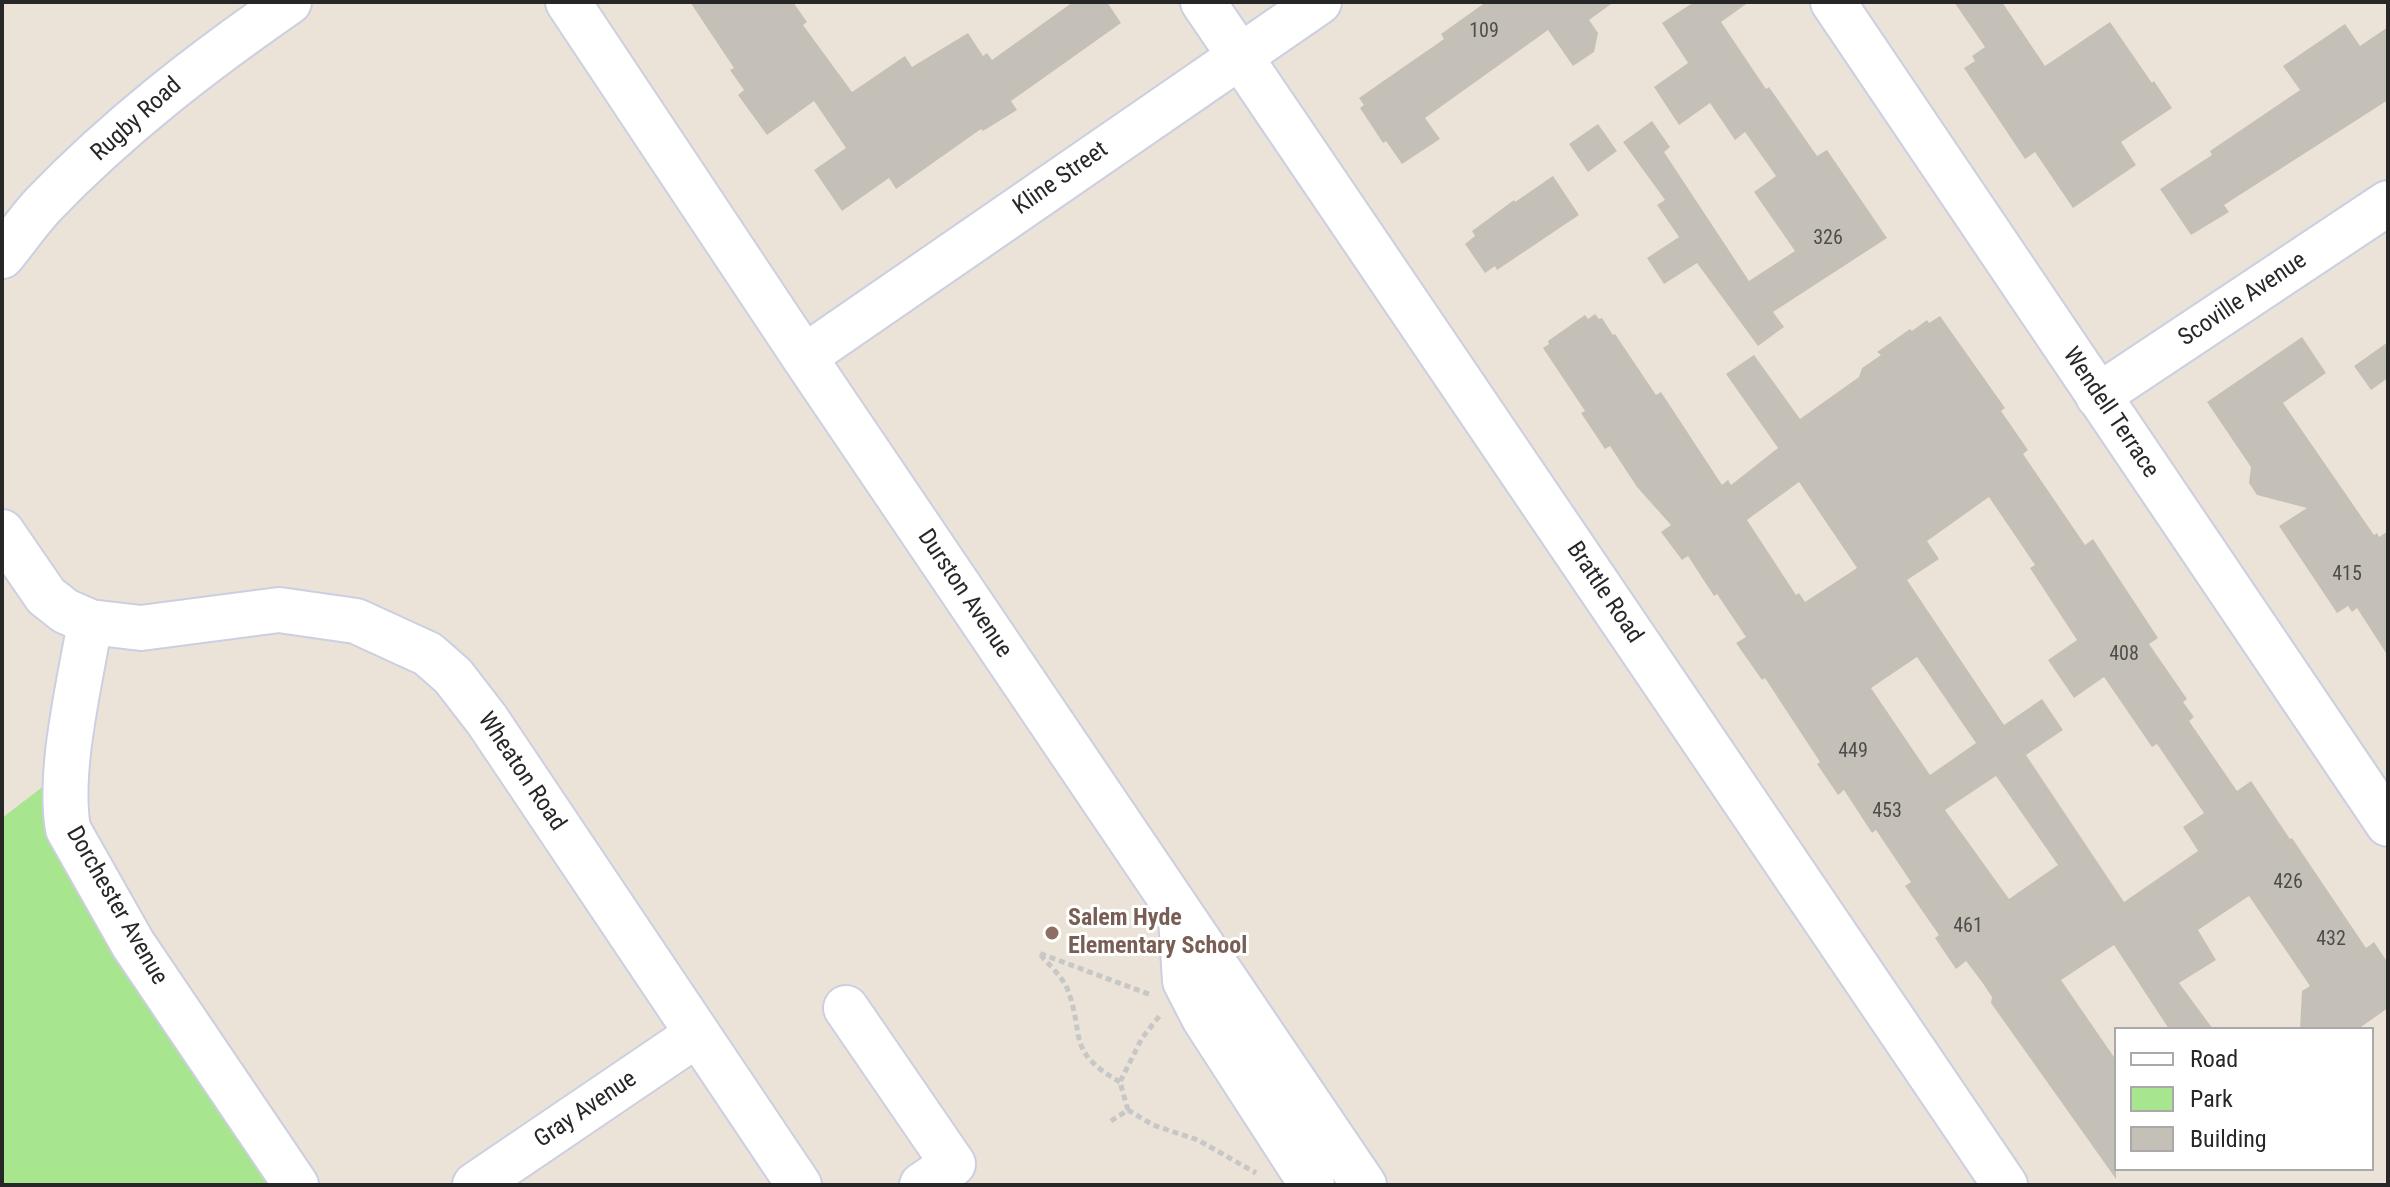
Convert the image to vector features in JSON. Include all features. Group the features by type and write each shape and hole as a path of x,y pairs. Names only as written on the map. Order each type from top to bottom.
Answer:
{"street":[{"name":"Rugby Road","path":"2,256 43,205 145,108 208,58 289,2"},
{"name":"Durston Avenue","path":"568,2 1364,1185"},
{"name":"Brattle Road","path":"1203,2 2005,1185"},
{"name":"Kline Street","path":"804,357 1319,2"},
{"name":"Wendell Terrace","path":"1833,2 2388,824"},
{"name":"Scoville Avenue","path":"2098,396 2388,203"},
{"path":"2,532 46,596 65,611 90,622"},
{"name":"Wheaton Road","path":"90,622 141,628 279,610 356,621 428,654 453,676 487,720 799,1185"},
{"name":"Dorchester Avenue","path":"90,622 66,769 64,807 68,829 133,944 296,1185"},
{"path":"1181,915 1178,992 1204,1018 1312,1185"},
{"path":"846,1008 953,1164 922,1185"},
{"name":"Gray Avenue","path":"475,1185 696,1035"}],"path":[{"path":"1120,1082 1082,1052 1066,985 1039,953 1178,992 1142,1038 1120,1082 1128,1110 1153,1125 1198,1140 1263,1178"},
{"path":"1111,1121 1128,1110"}],"green space":[{"path":"66,769 64,807 296,1185 2,1185 2,818"}],"building":[{"path":"690,2 793,2 807,22 803,25 852,92 905,56 912,67 968,33 983,56 987,53 992,60 1073,2 1107,2 1121,23 1011,101 1017,110 983,131 981,129 896,189 889,178 842,211 814,170 846,148 814,101 767,135 738,95 744,90 730,70 734,68"},
{"path":"1486,2 1614,2 1589,20 1598,33 1594,52 1573,66 1548,30 1425,118 1440,139 1402,164 1386,141 1383,143 1360,108 1364,105 1359,98 1444,39 1441,34"},
{"path":"1694,2 1749,2 1721,22 1766,89 1769,87 1817,156 1827,150 1887,238 1773,312 1784,327 1758,346 1697,263 1664,284 1647,258 1679,237 1657,205 1665,200 1623,142 1652,121 1670,147 1664,152 1749,281 1795,251 1754,192 1776,176 1745,132 1735,140 1710,103 1679,125 1654,87 1688,63 1662,23"},
{"path":"1954,2 2002,2 2045,66 2110,22 2172,108 2121,142 2136,165 2073,208 2035,152 2025,159 1964,68 1975,61 1972,56 1985,47"},
{"path":"2345,24 2360,46 2388,27 2388,100 2224,205 2229,212 2191,235 2160,189 2300,90 2283,66"},
{"path":"1598,124 1617,151 1588,172 1569,144"},
{"path":"1553,176 1579,215 1497,270 1495,266 1485,273 1465,244 1475,236 1472,231"},
{"path":"1595,314 1602,318 1615,334 1656,395 1661,392 1722,485 1728,480 1731,485 1778,448 1726,374 1754,355 1800,419 1859,377 1862,368 1881,355 1877,352 1910,329 1912,331 1927,320 1929,323 1940,316 2005,408 2001,411 2028,450 2023,454 2085,545 2093,539 2158,638 2149,644 2187,699 2183,702 2194,717 2189,721 2237,791 2251,781 2366,948 2374,942 2388,963 2388,1008 2361,1027 2300,1027 2302,991 2310,986 2249,896 2198,930 2216,960 2179,983 2212,1027 2168,1027 2114,945 2061,980 2114,1057 2116,1179 1991,1003 1992,997 1966,961 1956,969 1935,938 1939,935 1905,886 1911,882 1876,830 1872,833 1844,790 1838,795 1765,678 1762,680 1736,643 1746,637 1717,594 1714,596 1688,556 1682,560 1661,532 1671,525 1637,487 1610,446 1605,449 1581,413 1585,411 1543,348 1549,344 1548,341 1585,315 1588,319","holes":["1799,482 1857,568 1805,602 1799,593 1796,595 1747,520","1989,497 2035,565 2030,568 2077,640 2048,660 2074,698 2104,677 2152,747 2157,744 2204,813 2183,827 2198,851 2124,902 2026,755 2063,730 2042,699 2004,725 1907,580 1939,559 1927,541","1917,657 1976,743 1930,775 1871,688","1996,776 2058,865 2009,899 1945,810"]},
{"path":"2302,337 2326,373 2283,403 2374,535 2377,533 2379,537 2388,531 2388,656 2357,608 2352,612 2348,606 2337,613 2279,526 2307,508 2257,495 2249,483 2251,467 2207,402"},
{"path":"2388,342 2388,378 2371,390 2354,366"}],"place":[{"name":"Salem Hyde Elementary School","path":"1052,933"}]}
